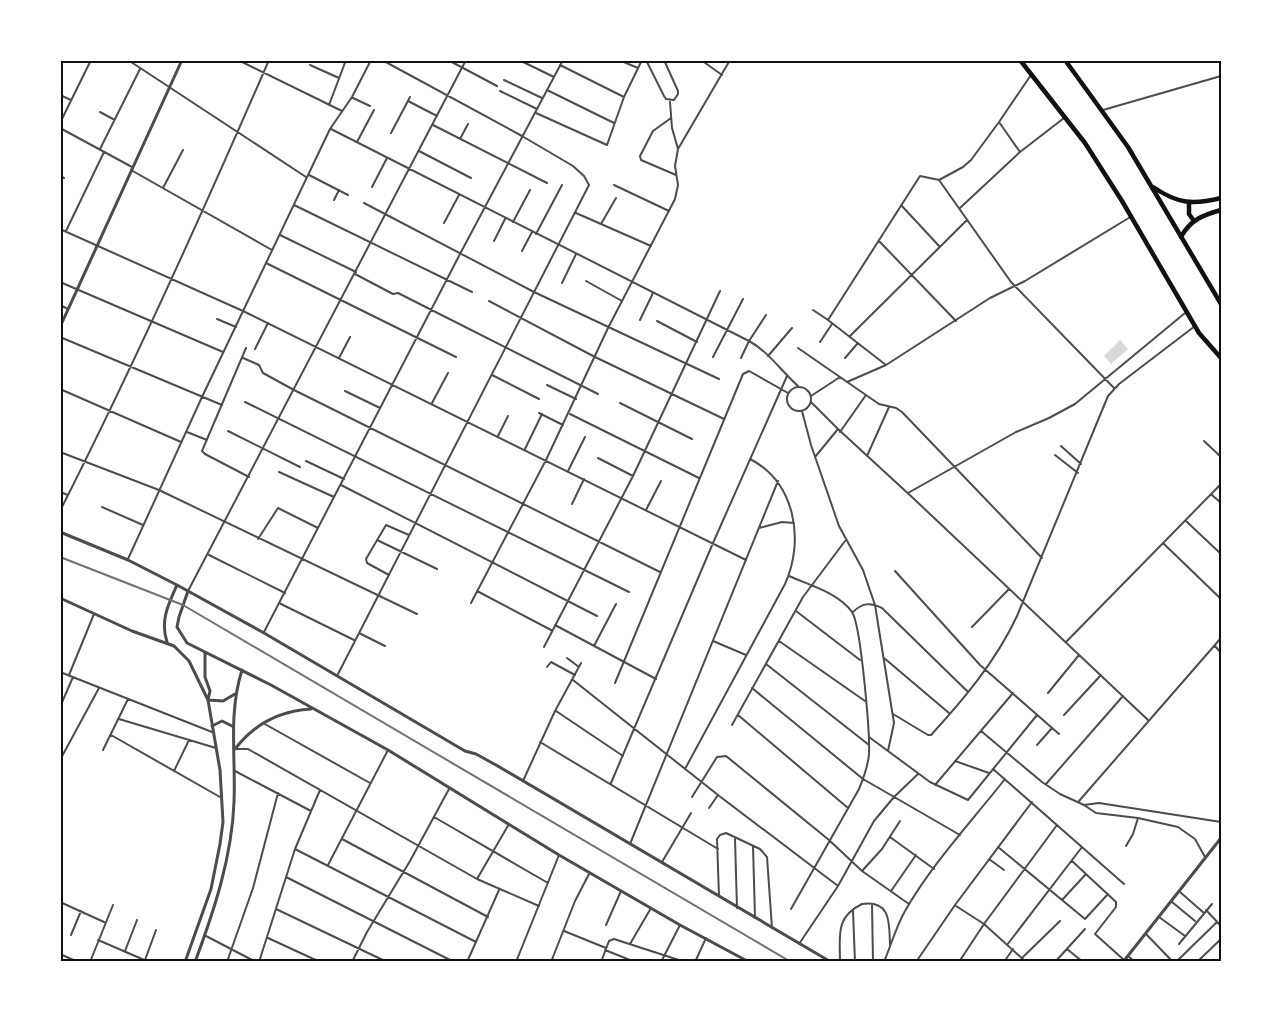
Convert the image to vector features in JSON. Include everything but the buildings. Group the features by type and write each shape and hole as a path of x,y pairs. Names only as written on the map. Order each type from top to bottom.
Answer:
{"main road":[{"path":"1020,60 1086,143 1132,216 1195,326 1221,358"},
{"path":"1067,61 1128,147 1221,304"},
{"path":"1151,186 1166,195 1189,203 1221,198"},
{"path":"1189,203 1189,214 1194,221"},
{"path":"1181,237 1194,221 1203,215 1221,210"}],"street":[{"path":"60,123 91,60"},
{"path":"128,60 308,176 348,195"},
{"path":"60,327 182,60"},
{"path":"238,60 342,111"},
{"path":"60,511 110,411 238,133 269,60"},
{"path":"329,105 346,60"},
{"path":"128,560 223,352 330,129 352,97 371,60"},
{"path":"337,676 589,185 584,176 573,166 382,60"},
{"path":"448,60 497,86"},
{"path":"466,60 342,301 188,591 177,627 187,643 242,670 388,750 559,855 749,962"},
{"path":"519,60 554,77"},
{"path":"264,633 446,280 563,60"},
{"path":"608,60 612,62 618,60 638,69"},
{"path":"535,113 604,146 607,144 624,97 642,60"},
{"path":"646,60 664,96 670,100 677,98 678,91 665,60"},
{"path":"701,60 722,75"},
{"path":"471,603 546,460 608,328 669,211 678,192 675,166 678,149 730,60"},
{"path":"309,65 339,78"},
{"path":"560,65 624,97"},
{"path":"100,149 140,68"},
{"path":"828,320 920,175 939,180 967,164 1031,75"},
{"path":"1102,110 1221,76"},
{"path":"504,80 543,98"},
{"path":"547,90 614,123"},
{"path":"500,91 537,109"},
{"path":"60,94 71,101"},
{"path":"352,97 370,106"},
{"path":"391,133 410,97"},
{"path":"670,100 670,118 678,149"},
{"path":"407,101 437,116"},
{"path":"357,143 374,110"},
{"path":"100,112 115,119"},
{"path":"670,118 653,131 640,158 676,175"},
{"path":"960,208 1020,152 1065,118"},
{"path":"999,122 1020,152"},
{"path":"460,139 468,124"},
{"path":"433,125 547,183"},
{"path":"60,128 272,250"},
{"path":"330,129 749,341 768,356 799,387 808,390 811,402 802,411 796,411 789,406 787,401 791,389 799,387"},
{"path":"163,188 183,150"},
{"path":"419,151 471,178"},
{"path":"66,231 104,152"},
{"path":"372,187 387,158"},
{"path":"60,176 64,178"},
{"path":"939,180 1015,286 1114,388"},
{"path":"522,251 562,185"},
{"path":"614,185 669,211"},
{"path":"334,200 339,190"},
{"path":"512,222 530,190"},
{"path":"444,223 459,195"},
{"path":"601,224 616,198"},
{"path":"364,202 534,292 719,379"},
{"path":"294,205 472,292"},
{"path":"901,205 940,247"},
{"path":"575,213 651,246"},
{"path":"847,382 886,365 990,298 1015,286 1132,216"},
{"path":"494,241 505,219"},
{"path":"850,336 968,219"},
{"path":"60,229 268,323 746,560"},
{"path":"280,235 393,294 398,293 598,394"},
{"path":"879,240 956,321"},
{"path":"562,283 576,254"},
{"path":"266,263 456,357"},
{"path":"586,281 622,301"},
{"path":"60,282 223,352"},
{"path":"544,647 633,476 720,291"},
{"path":"640,320 653,292"},
{"path":"713,357 742,299"},
{"path":"489,301 595,357 724,419"},
{"path":"60,305 68,309"},
{"path":"813,310 886,365"},
{"path":"908,493 1016,432 1062,411 1106,380 1188,312"},
{"path":"741,358 766,315"},
{"path":"217,319 236,327"},
{"path":"657,321 697,342"},
{"path":"255,349 268,323"},
{"path":"820,342 833,323"},
{"path":"893,714 929,736 986,670 1007,636 1042,558 1108,396 1114,388 1195,326"},
{"path":"768,356 792,328"},
{"path":"60,337 222,405"},
{"path":"339,358 350,337"},
{"path":"845,358 858,343"},
{"path":"246,348 203,453 249,477"},
{"path":"798,348 879,404 902,412 1042,558"},
{"path":"243,358 259,365 263,373 294,390 660,572"},
{"path":"615,682 744,372 749,371 788,393"},
{"path":"432,403 448,373"},
{"path":"492,375 539,399"},
{"path":"611,783 749,459 787,376"},
{"path":"811,396 840,378"},
{"path":"547,385 576,399"},
{"path":"60,389 182,442"},
{"path":"345,391 381,409"},
{"path":"814,457 839,430 866,395"},
{"path":"245,402 629,592"},
{"path":"811,402 1148,720"},
{"path":"620,404 692,439"},
{"path":"867,456 889,406"},
{"path":"802,411 814,457 845,541 868,580 875,605 893,714 894,733 888,751"},
{"path":"525,449 540,413 563,425"},
{"path":"569,413 699,478"},
{"path":"498,436 508,416"},
{"path":"186,431 207,440"},
{"path":"228,431 300,467"},
{"path":"568,471 585,437"},
{"path":"1204,441 1221,457"},
{"path":"1061,446 1081,464"},
{"path":"60,452 159,490 417,614"},
{"path":"1055,455 1078,473"},
{"path":"598,458 633,476"},
{"path":"685,769 789,576 793,563 796,542 794,523 784,492 778,481 760,464 749,459"},
{"path":"306,460 344,479"},
{"path":"279,472 335,497"},
{"path":"572,504 584,479"},
{"path":"646,510 661,481"},
{"path":"630,844 778,481"},
{"path":"1066,642 1221,484"},
{"path":"341,485 597,616"},
{"path":"60,492 68,495"},
{"path":"1211,494 1221,503"},
{"path":"102,507 143,525"},
{"path":"258,539 278,508 318,528"},
{"path":"1186,520 1221,554"},
{"path":"759,528 782,522 794,523"},
{"path":"389,575 366,562 377,540 388,525 409,535"},
{"path":"60,532 128,560 264,633 465,751 476,754 523,781 831,962"},
{"path":"377,540 437,569"},
{"path":"732,725 810,586 845,541"},
{"path":"1163,543 1221,599"},
{"path":"208,554 285,592"},
{"path":"895,571 951,635 986,670 1059,734"},
{"path":"789,576 835,597 853,612 862,661 869,745 867,768 863,779 849,808 791,909"},
{"path":"167,642 164,617 177,585"},
{"path":"972,627 1009,589"},
{"path":"477,591 552,631"},
{"path":"60,598 140,635 167,642 180,650 189,661 208,700"},
{"path":"279,603 355,641"},
{"path":"594,646 616,604"},
{"path":"853,612 863,605 875,605 888,612 967,691"},
{"path":"796,611 862,661"},
{"path":"68,676 94,614"},
{"path":"555,625 656,679"},
{"path":"359,633 385,646"},
{"path":"1078,802 1221,639"},
{"path":"713,641 747,655"},
{"path":"779,642 865,701"},
{"path":"1215,646 1221,653"},
{"path":"185,962 217,867 223,822 223,798 211,727 208,700 210,691 205,676 205,653"},
{"path":"1048,693 1079,655"},
{"path":"523,781 555,711 580,665 567,658"},
{"path":"884,658 949,713"},
{"path":"547,667 551,662 575,675"},
{"path":"766,664 869,745"},
{"path":"195,962 220,886 231,836 235,771 233,727 236,693 242,670"},
{"path":"60,672 213,732"},
{"path":"1064,715 1101,675"},
{"path":"60,707 73,677"},
{"path":"573,680 718,795 838,886"},
{"path":"60,760 99,688"},
{"path":"752,688 863,779 960,835"},
{"path":"208,700 223,701 236,693"},
{"path":"935,785 1013,693"},
{"path":"1045,785 1123,696"},
{"path":"103,750 128,699"},
{"path":"234,751 242,740 263,723 287,712 312,709"},
{"path":"555,711 623,756"},
{"path":"738,715 849,808"},
{"path":"868,737 935,785 968,800 1037,715"},
{"path":"118,719 216,748"},
{"path":"211,727 222,721 233,727"},
{"path":"263,723 371,784"},
{"path":"1037,745 1052,728"},
{"path":"981,731 1045,785 1096,813 1171,824 1184,830 1199,844 1205,857"},
{"path":"111,735 223,798"},
{"path":"174,771 189,740"},
{"path":"540,742 717,849"},
{"path":"234,751 241,748 248,749 477,879 539,906"},
{"path":"328,866 388,750"},
{"path":"692,797 717,758 726,756 829,840 862,871 909,904"},
{"path":"956,761 989,773"},
{"path":"993,768 1124,884"},
{"path":"235,771 311,810"},
{"path":"799,944 838,886 866,833 894,797 918,774"},
{"path":"884,962 909,904 934,868 1005,779"},
{"path":"352,962 449,789"},
{"path":"195,937 204,937 257,962 296,849 320,790"},
{"path":"227,962 262,856 278,793"},
{"path":"709,808 718,795"},
{"path":"916,962 955,905 1032,802"},
{"path":"1084,805 1099,803 1221,822"},
{"path":"662,862 691,813"},
{"path":"434,817 548,883"},
{"path":"1126,846 1138,818"},
{"path":"862,871 900,821"},
{"path":"477,879 509,824"},
{"path":"959,962 1057,825"},
{"path":"719,897 717,839 722,833 763,851 768,861 772,928"},
{"path":"735,837 737,908"},
{"path":"890,837 934,868"},
{"path":"1072,861 1117,903 1095,934 1123,961 1221,838"},
{"path":"342,839 488,917"},
{"path":"753,846 755,918"},
{"path":"998,847 1086,919 1108,894"},
{"path":"1007,945 1082,847"},
{"path":"296,849 476,942"},
{"path":"516,962 559,855"},
{"path":"891,891 916,855"},
{"path":"989,859 1004,870"},
{"path":"551,962 575,901 590,873"},
{"path":"1062,900 1086,874"},
{"path":"286,877 454,962"},
{"path":"467,962 499,890"},
{"path":"606,925 621,891"},
{"path":"1180,892 1221,926"},
{"path":"60,902 105,922"},
{"path":"1172,902 1196,922"},
{"path":"840,962 841,925 853,909 862,904 884,908 888,914 890,948"},
{"path":"872,904 873,962"},
{"path":"1179,944 1212,904"},
{"path":"90,962 113,905"},
{"path":"955,905 984,924 1026,962"},
{"path":"630,944 651,908"},
{"path":"276,909 387,962"},
{"path":"853,909 855,962"},
{"path":"71,935 81,911"},
{"path":"1159,917 1185,936"},
{"path":"125,951 137,920"},
{"path":"1023,958 1060,921"},
{"path":"1146,934 1174,962 1217,922"},
{"path":"661,962 680,925"},
{"path":"1055,962 1085,928"},
{"path":"98,939 147,961 156,930"},
{"path":"563,930 635,962"},
{"path":"267,937 320,962"},
{"path":"695,962 706,938"},
{"path":"601,962 609,941 614,939 685,962"},
{"path":"1197,962 1221,939"},
{"path":"1004,962 1013,949"},
{"path":"1067,949 1082,962"},
{"path":"60,954 78,962"},
{"path":"1128,956 1135,962"}],"shaded area":[{"path":"1120,340 1128,349 1111,364 1104,356"}],"railway":[{"path":"60,557 183,605 791,962"}]}
